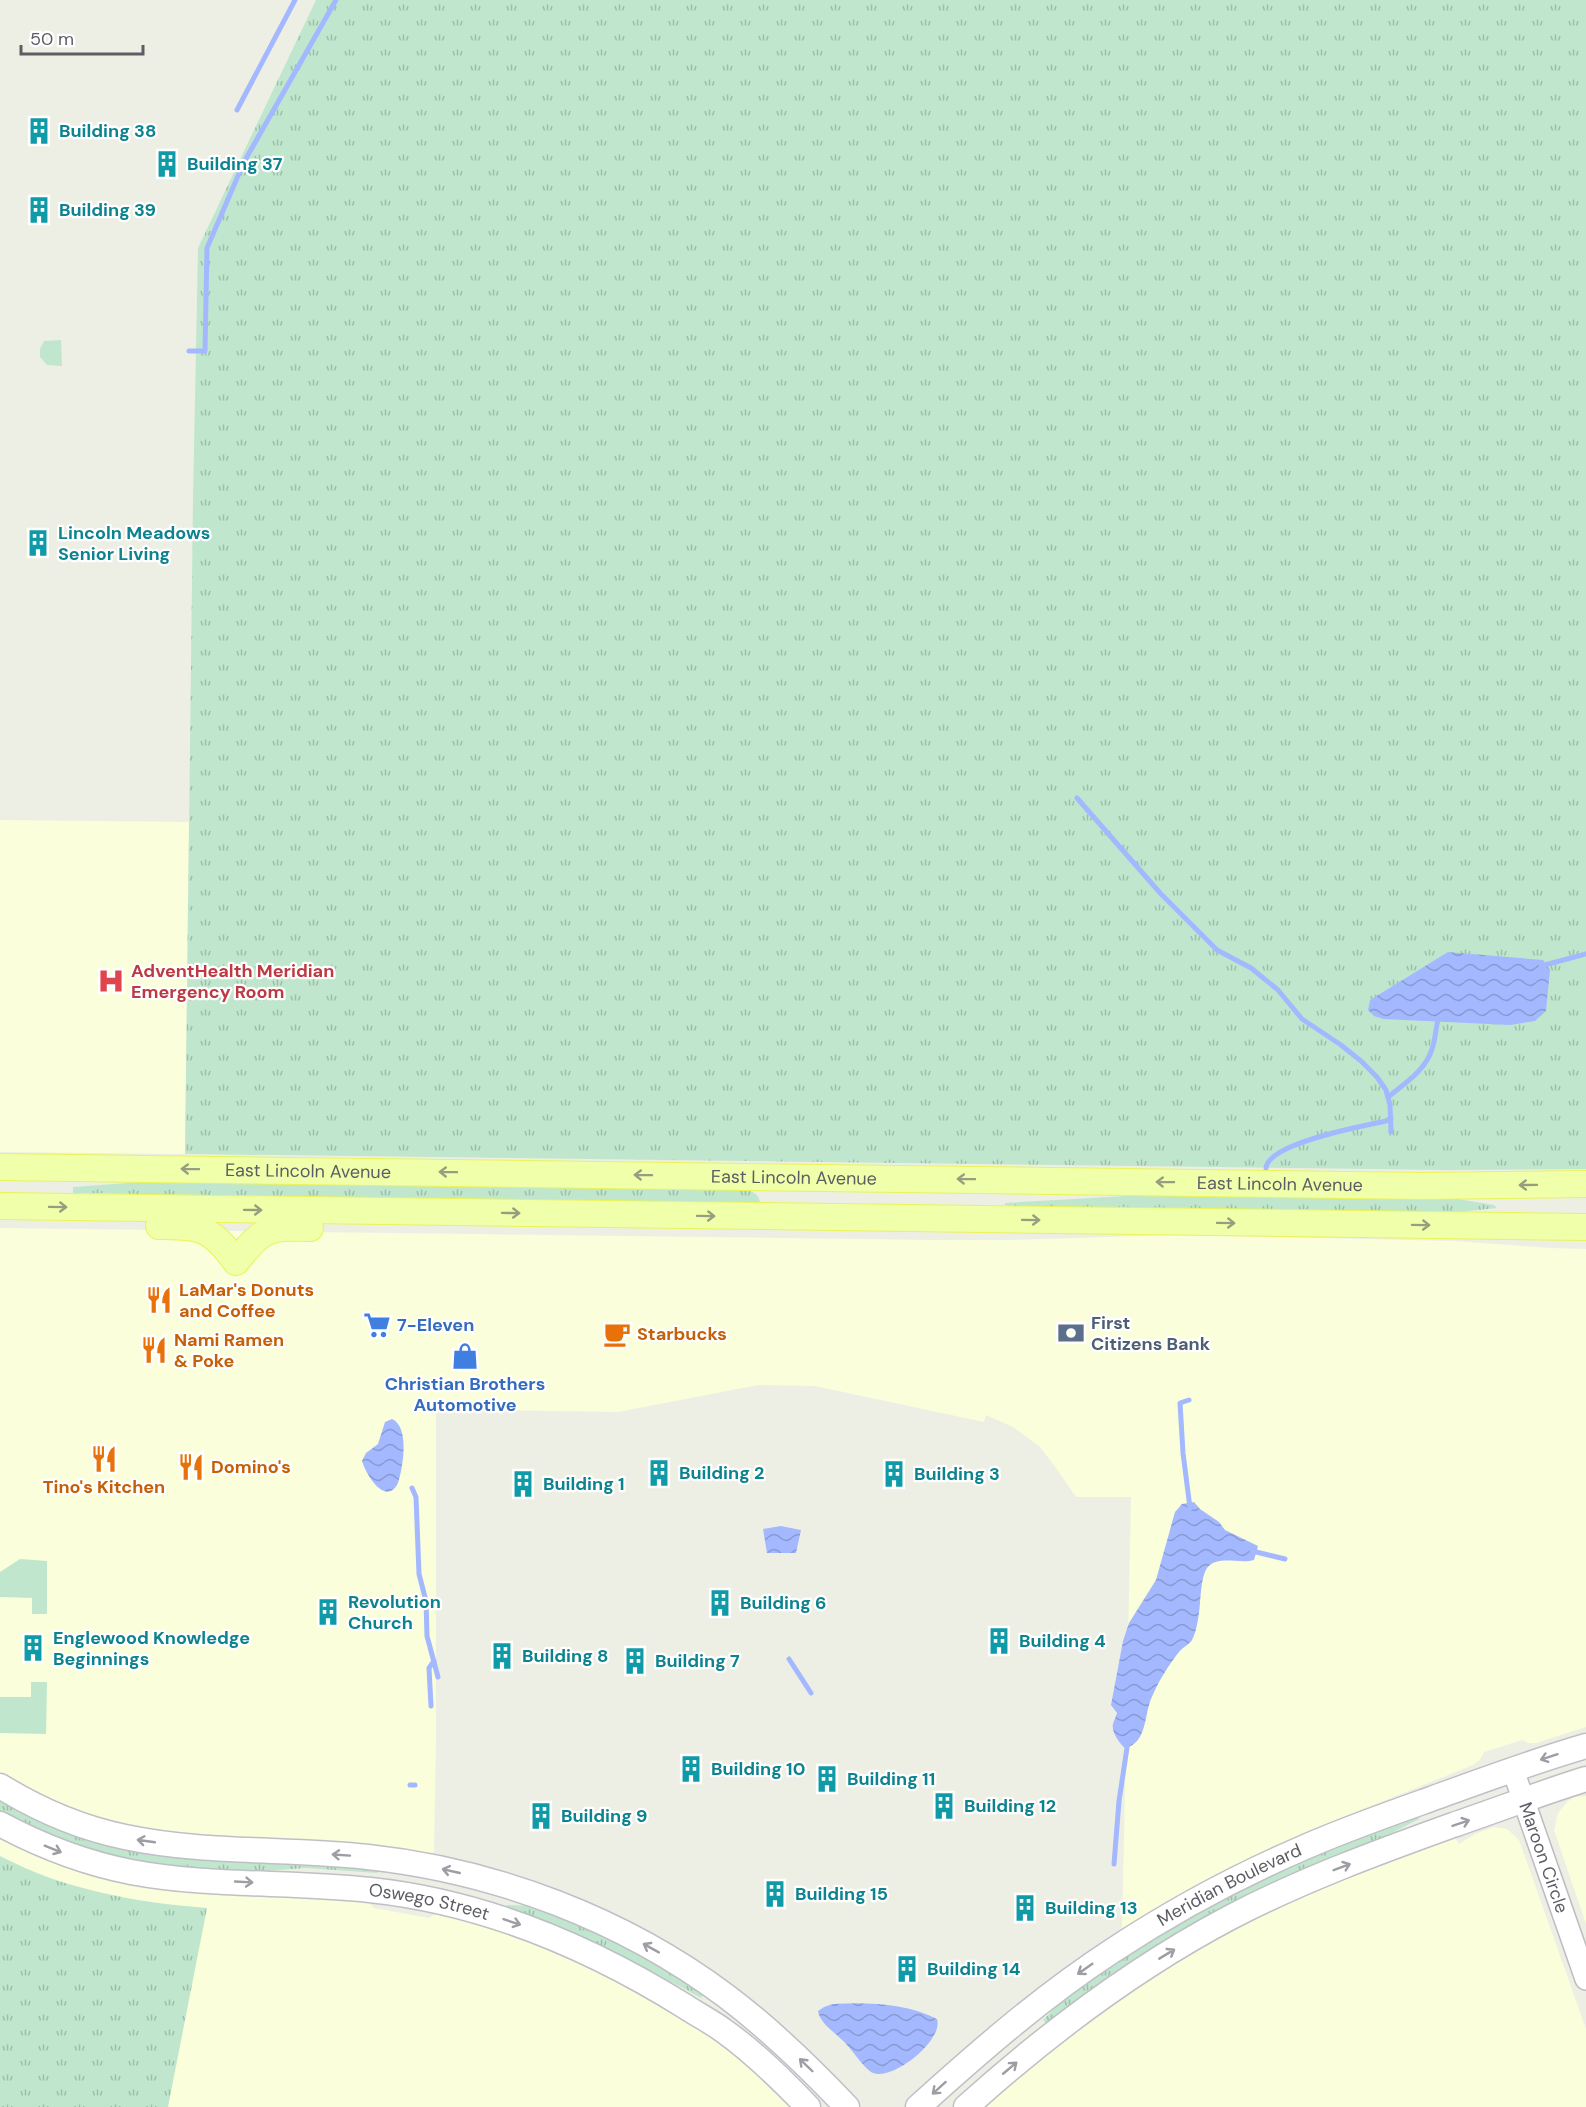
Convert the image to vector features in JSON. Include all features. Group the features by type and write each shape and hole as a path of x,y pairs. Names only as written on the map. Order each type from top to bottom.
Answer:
{"main road":[{"name":"East Lincoln Avenue","path":"0,1167 1433,1186 1586,1184"},
{"path":"0,1216 12,1207 1586,1227"},
{"path":"89,1208 114,1225 201,1228 218,1239 236,1262 261,1234 280,1227 422,1229 463,1213"},
{"name":"Meridian Boulevard","path":"918,2107 990,2043 1062,1985 1185,1906 1304,1847 1513,1770 1586,1746"},
{"name":"Meridian Boulevard","path":"966,2107 1025,2055 1101,1997 1163,1956 1229,1918 1340,1867 1586,1779"},
{"name":"Oswego Street","path":"0,1786 37,1807 75,1823 134,1839 196,1846 337,1854 399,1861 474,1876 573,1910 651,1948 724,1995 772,2034 817,2075 847,2107"},
{"name":"Oswego Street","path":"0,1824 72,1856 133,1872 166,1877 392,1893 472,1910 525,1926 624,1970 712,2023 758,2059 808,2107"}],"street":[{"name":"Maroon Circle","path":"1513,1770 1586,1979"}],"shaded area":[{"path":"0,820 189,822 185,1154 0,1152"},
{"path":"0,1228 934,1240 1174,1235 1456,1241 1586,1249 1586,1727 1536,1743 1522,1740 1484,1752 1480,1760 1473,1765 1309,1831 1249,1861 1122,1933 1131,1497 1076,1497 1039,1446 1013,1427 986,1415 984,1422 815,1386 758,1385 618,1412 436,1409 436,1737 434,1852 431,1854 387,1847 193,1837 87,1818 0,1776"},
{"path":"1586,1796 1586,1924 1554,1830 1558,1813 1568,1801 1575,1797"},
{"path":"1494,1827 1507,1829 1519,1840 1586,2029 1586,2107 981,2107 1077,2027 1201,1944 1300,1894 1454,1836 1459,1844 1477,1833"},
{"path":"0,1834 366,1900 374,1908 429,1918 437,1913 500,1928 593,1964 684,2018 744,2063 790,2107 76,2107 0,1996"}],"green space":[{"path":"316,0 1586,0 1586,1169 1447,1170 185,1154 198,248"},
{"path":"61,340 62,366 47,365 40,357 40,349 44,341"},
{"path":"142,1182 745,1190 755,1194 760,1203 73,1193 73,1187"},
{"path":"1143,1195 1458,1199 1494,1205 1497,1208 1459,1212 1005,1206 1005,1203"},
{"path":"20,1559 47,1561 47,1614 32,1614 32,1598 0,1597 0,1572"},
{"path":"31,1682 47,1682 46,1734 0,1733 0,1697 31,1697"},
{"path":"0,1798 26,1812 380,1870 377,1873 306,1868 252,1872 147,1865 75,1846 0,1812"},
{"path":"1417,1814 1419,1819 1361,1849 1048,2025 1043,2020 1065,1997 1123,1955 1272,1871"},
{"path":"0,1856 50,1878 75,1886 127,1898 207,1908 168,2107 0,2107"},
{"path":"507,1905 536,1906 625,1944 705,1992 701,1998 655,1973 505,1910"}],"water":[{"path":"1448,952 1543,960 1550,970 1546,1011 1535,1021 1510,1025 1383,1019 1374,1016 1368,1010 1370,1000"},
{"path":"392,1419 398,1423 401,1430 404,1448 398,1483 393,1490 388,1492 377,1486 362,1461 366,1453 378,1444 385,1422"},
{"path":"1194,1502 1219,1522 1225,1530 1258,1546 1254,1560 1220,1561 1210,1565 1207,1569 1204,1574 1198,1619 1193,1637 1190,1643 1179,1652 1160,1680 1151,1699 1141,1735 1137,1741 1125,1748 1113,1730 1117,1713 1111,1705 1123,1641 1129,1623 1156,1580 1175,1512 1182,1504"},
{"path":"781,1526 801,1530 796,1553 767,1553 763,1529"},
{"path":"860,2003 912,2010 937,2019 937,2028 925,2047 904,2065 882,2074 873,2073 821,2019 818,2011 833,2004"}],"waterway":[{"path":"237,110 295,0"},
{"path":"189,351 205,351 207,248 244,162 336,0"},
{"path":"1077,798 1161,894 1217,950 1251,968 1278,990 1302,1019 1341,1045 1377,1077 1386,1090 1390,1105 1391,1132"},
{"path":"1541,966 1586,954"},
{"path":"1388,1097 1425,1064 1433,1045 1439,1017"},
{"path":"1266,1168 1271,1159 1299,1143 1391,1118"},
{"path":"1189,1400 1180,1403 1190,1508"},
{"path":"412,1488 416,1497 419,1574 426,1601 427,1636 438,1677"},
{"path":"1252,1551 1285,1559"},
{"path":"789,1659 811,1693"},
{"path":"431,1706 429,1668 434,1661"},
{"path":"1114,1864 1119,1801 1128,1741"},
{"path":"410,1785 415,1785"}],"place":[{"name":"Building 38","path":"39,131"},
{"name":"Building 37","path":"167,164"},
{"name":"Building 39","path":"39,210"},
{"name":"Lincoln Meadows Senior Living","path":"38,543"},
{"name":"AdventHealth Meridian Emergency Room","path":"111,981"},
{"name":"LaMar's Donuts and Coffee","path":"159,1300"},
{"name":"7-Eleven","path":"377,1325"},
{"name":"First Citizens Bank","path":"1071,1333"},
{"name":"Starbucks","path":"617,1334"},
{"name":"Nami Ramen & Poke","path":"154,1350"},
{"name":"Christian Brothers Automotive","path":"465,1356"},
{"name":"Tino's Kitchen","path":"104,1459"},
{"name":"Domino's","path":"191,1467"},
{"name":"Building 2","path":"659,1473"},
{"name":"Building 3","path":"894,1474"},
{"name":"Building 1","path":"523,1484"},
{"name":"Building 6","path":"720,1603"},
{"name":"Revolution Church","path":"328,1612"},
{"name":"Building 4","path":"999,1641"},
{"name":"Englewood Knowledge Beginnings","path":"33,1648"},
{"name":"Building 8","path":"502,1656"},
{"name":"Building 7","path":"635,1661"},
{"name":"Building 10","path":"691,1769"},
{"name":"Building 11","path":"827,1779"},
{"name":"Building 12","path":"944,1806"},
{"name":"Building 9","path":"541,1816"},
{"name":"Building 15","path":"775,1894"},
{"name":"Building 13","path":"1025,1908"},
{"name":"Building 14","path":"907,1969"}]}
